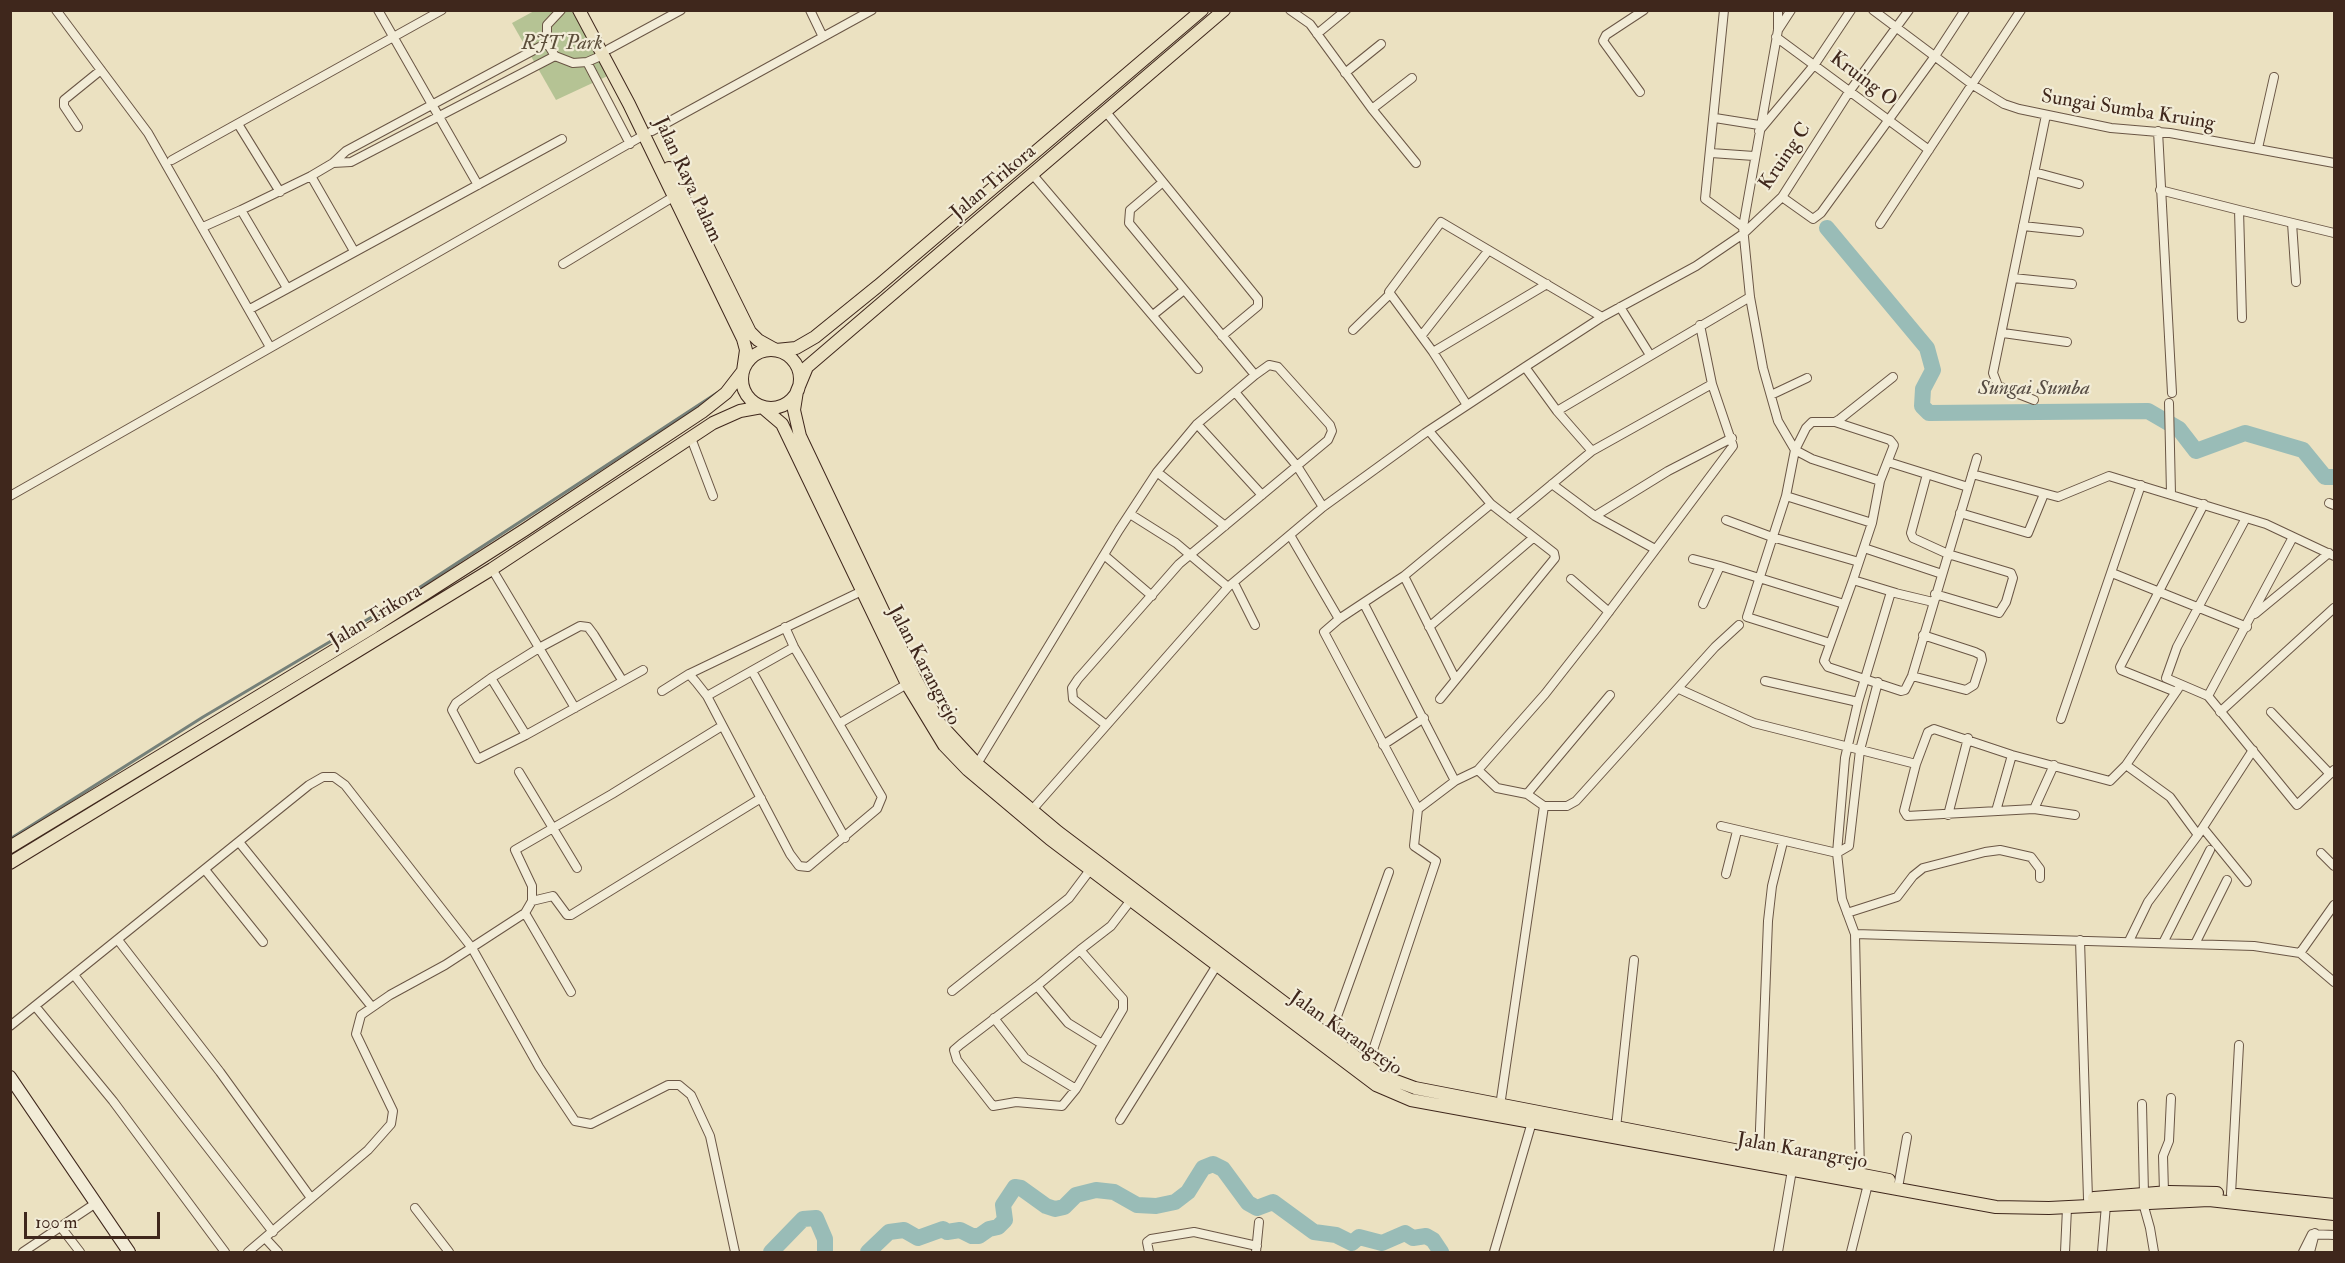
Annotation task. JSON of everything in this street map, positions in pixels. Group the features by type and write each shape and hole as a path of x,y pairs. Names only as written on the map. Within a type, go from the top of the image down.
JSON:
{"main road":[{"name":"Jalan Raya Palam","path":"579,10 606,52"},
{"name":"Jalan Raya Palam","path":"588,10 606,52 742,320 758,340 776,350"},
{"name":"Jalan Trikora","path":"776,350 796,348 805,344 859,302 1202,10"},
{"name":"Jalan Trikora","path":"797,391 807,367 821,352 1033,175 1224,10"},
{"name":"Jalan Raya Palam","path":"648,134 673,197 743,339 746,350 743,370"},
{"path":"776,350 784,353 797,365 800,373 797,391 786,403 770,408 762,407 754,403 743,388 743,370 752,357 759,352 776,350"},
{"name":"Jalan Trikora","path":"10,847 373,627 585,490 717,401 743,370"},
{"name":"Jalan Karangrejo","path":"797,391 794,410 800,436 914,676 940,724 977,764 1032,810 1131,900 1217,965 1330,1036 1380,1075 1415,1088 1565,1123 1792,1170 1996,1207 2067,1208 2106,1205 2143,1199 2164,1192 2231,1194 2334,1205"},
{"name":"Jalan Trikora","path":"10,863 492,569 726,416 762,407"},
{"name":"Jalan Karangrejo","path":"762,407 782,424 907,684 937,736 968,770 1050,839 1093,866 1276,1003 1377,1085 1403,1097 1532,1122 1616,1128 2002,1201 2088,1198 2215,1200 2334,1214"},
{"path":"148,762 155,775"},
{"path":"10,1077 129,1252"}],"street":[{"path":"56,10 147,133 270,347"},
{"path":"378,10 478,185"},
{"path":"172,160 442,10"},
{"path":"560,11 547,25 548,43 555,56 565,62 587,62 681,10"},
{"path":"810,10 823,37"},
{"path":"10,496 630,144 872,10"},
{"path":"1290,10 1310,24 1372,109 1416,163"},
{"path":"1308,10 1310,24"},
{"path":"1317,34 1346,10"},
{"path":"1640,92 1603,41 1606,35 1644,10"},
{"path":"1724,10 1715,118 1705,199 1743,230"},
{"path":"1778,10 1777,33 1743,230 1750,297 1771,395 1778,421 1795,450 1812,459 1880,481"},
{"path":"1777,33 1791,10"},
{"path":"1759,128 1815,64 1851,10"},
{"name":"Sungai Sumba Kruing","path":"1873,10 1973,85 2004,104 2111,128 2158,132 2334,163"},
{"name":"Kruing C","path":"1032,810 1231,585 1323,507 1467,405 1602,317 1696,266 1782,197 1849,92 1910,10"},
{"path":"1782,197 1813,219 1834,196 1935,56 1965,10"},
{"path":"1880,224 2021,10"},
{"name":"Kruing O","path":"1777,33 1849,92 1929,150"},
{"path":"203,227 311,176 333,163 346,151 548,43"},
{"path":"1345,73 1381,44"},
{"path":"333,163 351,162 555,56"},
{"path":"587,62 630,144"},
{"path":"78,127 64,106 64,100 101,70"},
{"path":"2258,148 2274,77"},
{"path":"1372,109 1412,78"},
{"path":"1106,112 1258,299 1258,306 1222,336"},
{"path":"2034,400 1998,386 1993,373 2046,115"},
{"path":"1715,118 1759,128"},
{"path":"238,124 280,192"},
{"path":"2158,132 2172,393"},
{"path":"250,309 562,138"},
{"path":"1711,153 1754,156"},
{"path":"2034,172 2079,184"},
{"path":"1033,175 1198,369"},
{"path":"311,176 354,251"},
{"path":"1163,182 1130,210 1127,219 1255,375"},
{"path":"2160,190 2334,233"},
{"path":"563,264 673,197"},
{"path":"241,210 287,288"},
{"path":"2239,210 2242,318"},
{"path":"1353,330 1390,294 1390,290 1441,222 1602,317"},
{"path":"2292,223 2296,282"},
{"path":"2023,226 2079,232"},
{"path":"1422,336 1488,250"},
{"path":"2013,278 2072,285"},
{"path":"1433,352 1547,284"},
{"path":"1153,315 1184,290"},
{"path":"1390,294 1422,336 1467,405"},
{"path":"1557,411 1750,297"},
{"path":"1620,307 1650,355"},
{"path":"1418,809 1455,781 1478,770 1545,694 1730,452 1733,446 1732,438 1712,384 1700,325"},
{"path":"2003,333 2067,342"},
{"path":"977,764 1157,472 1197,424 1269,365 1278,367 1330,425 1332,431 1328,440 1190,555 1072,688 1073,699 1106,725"},
{"path":"1525,367 1557,411 1592,451"},
{"path":"1834,422 1893,377"},
{"path":"1771,395 1807,378"},
{"path":"1510,519 1592,451 1712,384"},
{"path":"1235,392 1297,466 1323,507"},
{"path":"2169,403 2172,443 2171,494"},
{"path":"1830,643 1747,617 1786,496 1795,450 1810,423 1834,422 1893,442 1880,481 1872,523 1830,643 1825,664 1901,691 1905,690 1912,676 1977,458"},
{"path":"1197,424 1262,495"},
{"path":"1429,431 1491,504 1554,553 1554,562 1455,678 1440,699"},
{"path":"691,438 713,496"},
{"path":"1595,516 1668,471 1732,438"},
{"path":"1888,462 1968,487"},
{"path":"1157,472 1225,526"},
{"path":"1860,1173 1855,934 1846,914 1837,853 1846,747 1891,592 1934,598 1999,613 2011,589 2013,578 2011,573 1948,554 1916,540 1911,533 1927,474"},
{"path":"1972,474 2044,494 2064,496 2090,482 2109,476 2246,518 2332,554 2249,623"},
{"path":"1552,484 1595,516 1655,549"},
{"path":"2061,719 2142,485"},
{"path":"1960,513 2028,533 2044,494"},
{"path":"1786,496 1872,523"},
{"path":"1368,1065 1435,868 1434,858 1419,850 1413,843 1418,809 1326,639 1325,629 1404,576 1491,504"},
{"path":"2204,504 2120,669 2177,689 2208,696 2297,805 2332,772 2271,712"},
{"path":"1130,514 1231,585 1255,625"},
{"path":"2177,689 2168,680 2166,674 2246,518"},
{"path":"1726,520 1772,537 1859,562"},
{"path":"1290,535 1339,619"},
{"path":"2208,696 2293,537"},
{"path":"1429,627 1533,538"},
{"path":"1864,548 1942,574"},
{"path":"1104,555 1152,596"},
{"path":"1693,559 1844,604"},
{"path":"1703,604 1720,566"},
{"path":"492,569 574,708"},
{"path":"2112,573 2157,593 2249,623"},
{"path":"1404,576 1455,678"},
{"path":"1571,579 1609,612"},
{"path":"1853,580 1899,594"},
{"path":"662,691 688,674 862,591"},
{"path":"1364,604 1455,781"},
{"path":"2220,712 2334,608"},
{"path":"1478,770 1502,791 1527,794 1544,806 1572,805 1739,625"},
{"path":"622,680 594,635 585,626 571,630 491,678 456,703 452,710 478,759 643,670"},
{"path":"688,674 707,696 790,854 801,868 814,864 881,805 882,797 784,627"},
{"path":"1912,676 1966,690 1974,685 1982,660 1981,655 1976,652 1923,635"},
{"path":"707,696 794,647"},
{"path":"752,671 845,838"},
{"path":"491,678 526,735"},
{"path":"1765,681 1858,702"},
{"path":"1721,826 1837,853 1851,843 1860,750 1878,682"},
{"path":"840,723 907,684"},
{"path":"1679,689 1754,723 1916,764"},
{"path":"2075,815 2034,809 1905,816 1916,764 1930,730 1941,729 2012,755 2110,781 2126,765 2177,689"},
{"path":"1527,794 1610,695"},
{"path":"1383,745 1424,718"},
{"path":"248,1252 368,1150 387,1130 394,1118 390,1103 356,1034 357,1022 372,1006 472,948 525,913 532,901 532,886 515,850 722,726"},
{"path":"1948,815 1968,738"},
{"path":"2130,941 2154,893 2200,831 2253,750"},
{"path":"1996,811 2012,755"},
{"path":"2034,809 2054,765"},
{"path":"2126,765 2170,796 2247,882"},
{"path":"519,772 577,868"},
{"path":"10,1026 206,871 309,785 323,777 334,777 345,785 472,948 539,1066 575,1121 591,1124 668,1085 679,1085 687,1090 707,1126 735,1252"},
{"path":"532,901 553,896 567,915 571,915 761,798"},
{"path":"1500,1106 1544,806"},
{"path":"1726,874 1737,831"},
{"path":"239,842 372,1006"},
{"path":"1759,1155 1767,940 1772,886 1783,842"},
{"path":"1846,914 1897,897 1913,876 1923,868 1985,852 2000,850 2031,857 2040,869 2040,878"},
{"path":"2163,943 2210,850"},
{"path":"2321,853 2334,866"},
{"path":"952,991 1069,898 1093,866"},
{"path":"206,871 263,942"},
{"path":"1330,1036 1389,872"},
{"path":"2195,944 2227,880"},
{"path":"1080,950 1124,1002 1123,1009 1068,1101 1059,1107 1016,1102 996,1107 991,1104 953,1053 994,1018 1037,986 1080,950 1111,926 1131,900"},
{"path":"2300,953 2334,905"},
{"path":"525,913 571,992"},
{"path":"1855,934 2254,946 2300,953 2334,981"},
{"path":"118,940 220,1072 311,1198"},
{"path":"2080,940 2088,1198"},
{"path":"1616,1128 1634,960"},
{"path":"1120,1120 1217,965"},
{"path":"74,975 273,1232"},
{"path":"1037,986 1068,1023 1102,1044"},
{"path":"35,1005 112,1101 225,1252"},
{"path":"994,1018 1025,1058 1076,1089"},
{"path":"2231,1194 2239,1044"},
{"path":"2164,1192 2163,1156 2169,1142 2171,1098"},
{"path":"2142,1104 2143,1199 2154,1252"},
{"path":"1494,1252 1532,1122"},
{"path":"1899,1182 1907,1137"},
{"path":"1778,1252 1792,1170"},
{"path":"1851,1252 1868,1184"},
{"path":"23,1252 96,1203"},
{"path":"2102,1252 2106,1205"},
{"path":"415,1208 449,1252"},
{"path":"2065,1252 2067,1208"},
{"path":"1149,1252 1147,1242 1151,1239 1194,1232 1256,1249 1259,1222"},
{"path":"60,1226 80,1252"},
{"path":"2303,1252 2308,1237 2315,1233 2334,1235"},
{"path":"2310,1252 2315,1233"},
{"path":"266,1239 279,1252"}],"green space":[{"name":"RJT Park","path":"534,11 581,11 614,73 556,100 512,23"}],"waterway":[{"name":"Sungai Sumba","path":"1827,228 1927,348 1933,370 1923,389 1922,406 1929,413 2148,411 2179,429 2196,451 2245,433 2303,450 2325,477 2334,477"},
{"path":"10,839 203,717 402,599 717,393"},
{"path":"868,1252 889,1232 904,1230 918,1238 943,1229 947,1232 960,1230 972,1236 979,1236 989,1229 998,1227 1005,1220 1003,1205 1015,1187 1021,1188 1046,1206 1055,1209 1064,1207 1076,1195 1096,1190 1114,1192 1137,1205 1156,1206 1175,1202 1188,1192 1203,1168 1213,1164 1223,1169 1248,1203 1257,1208 1273,1202 1314,1232 1336,1235 1352,1243 1359,1237 1382,1243 1405,1233 1413,1238 1426,1236 1433,1240 1441,1252"},
{"path":"771,1252 803,1219 816,1218 825,1239 825,1252"}]}
